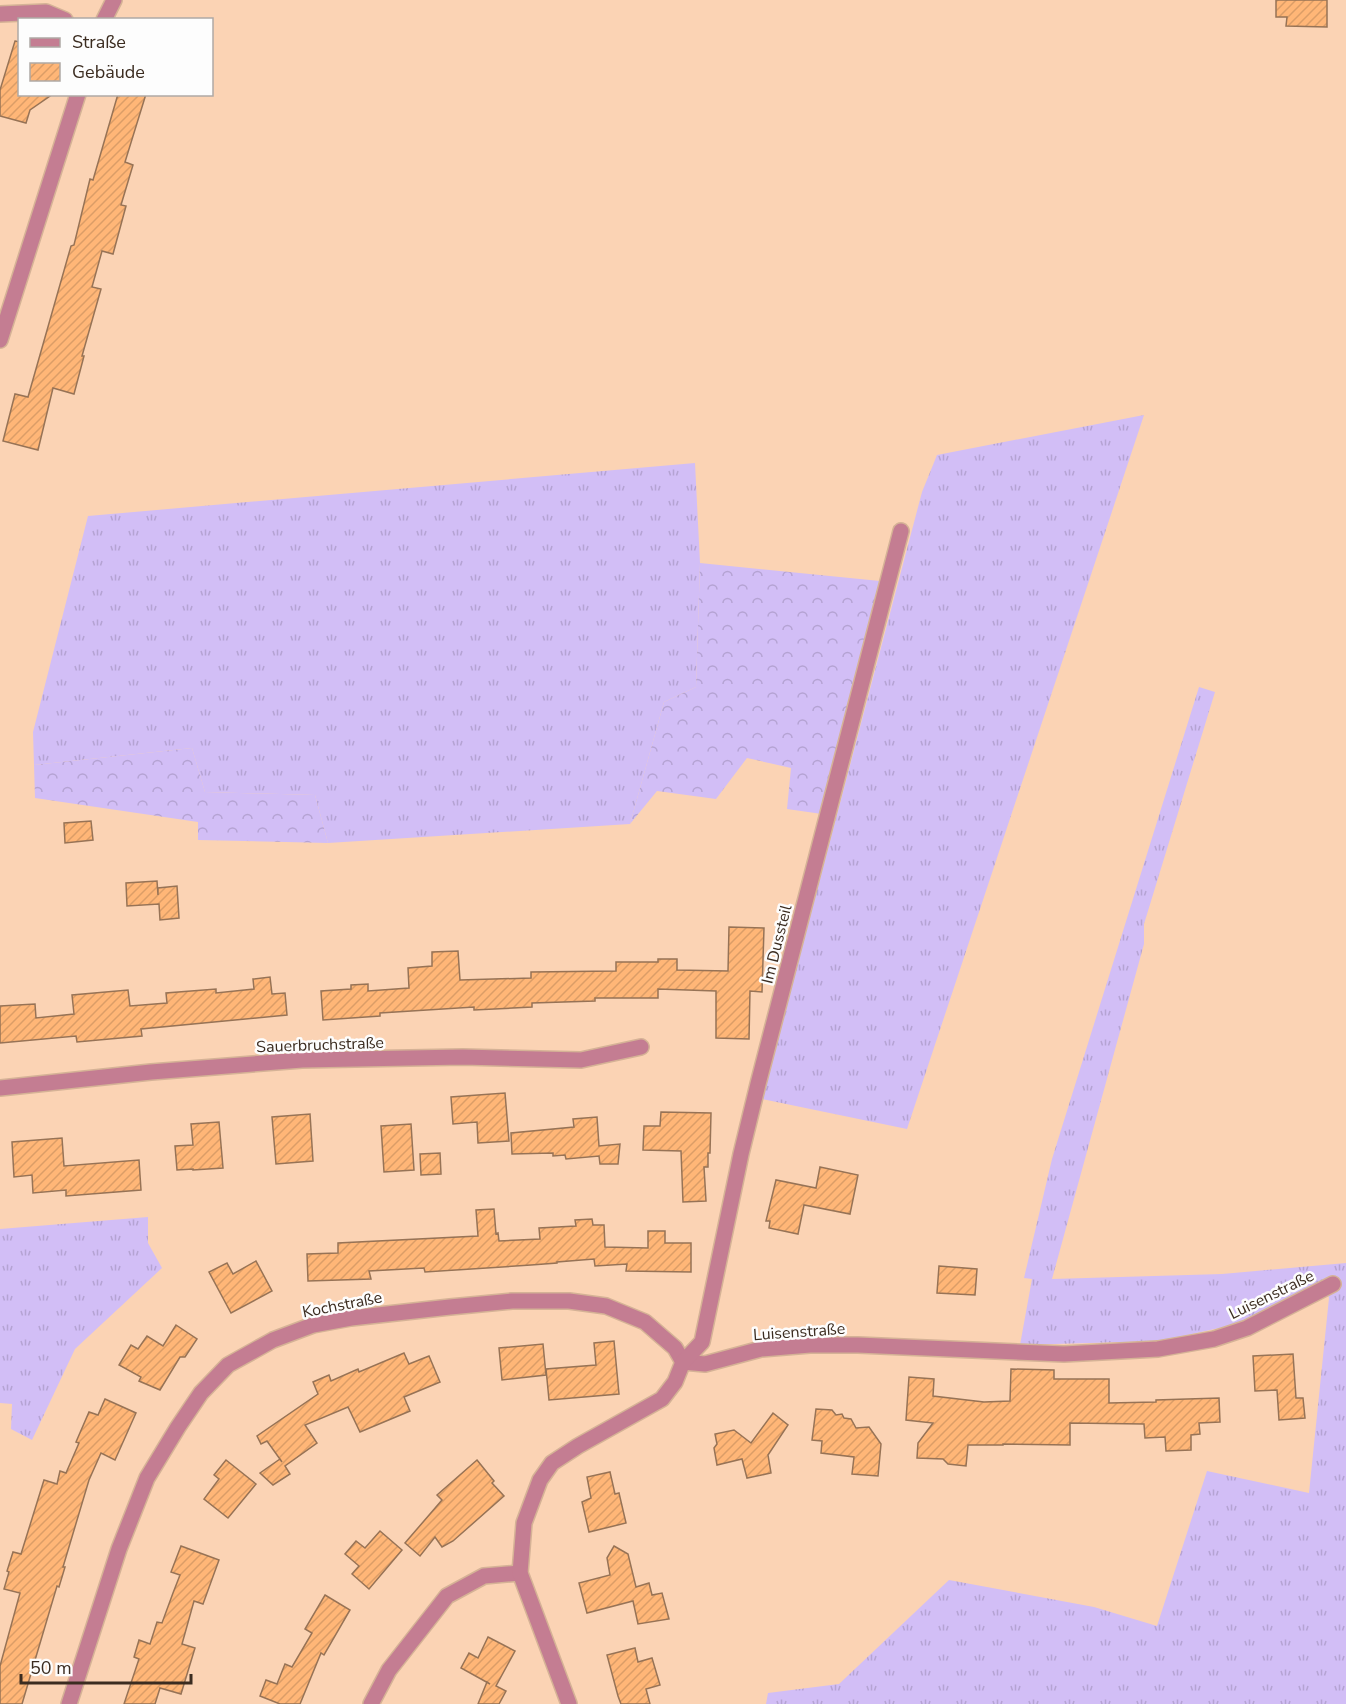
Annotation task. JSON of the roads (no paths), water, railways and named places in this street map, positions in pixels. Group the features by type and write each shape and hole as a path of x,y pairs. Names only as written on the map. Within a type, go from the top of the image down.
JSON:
{"street":[{"path":"105,18 114,0"},
{"path":"0,14 46,6 62,18"},
{"path":"0,340 77,96"},
{"name":"Im Dussteil","path":"683,1362 702,1342 758,1084 901,531"},
{"name":"Sauerbruchstraße","path":"0,1088 151,1072 302,1060 463,1057 581,1060 641,1047"},
{"name":"Luisenstraße","path":"683,1362 705,1364 761,1349 810,1345 1064,1354 1158,1349 1214,1339 1247,1328 1332,1284"},
{"name":"Kochstraße","path":"69,1704 119,1549 147,1478 201,1393 228,1365 273,1340 313,1325 450,1306 512,1301 569,1301 606,1306 645,1322 675,1348 683,1362"},
{"path":"569,1704 520,1573 524,1522 540,1480 552,1463 662,1399 675,1382 683,1362"},
{"path":"372,1704 389,1670 447,1596 484,1576 520,1573"}]}
